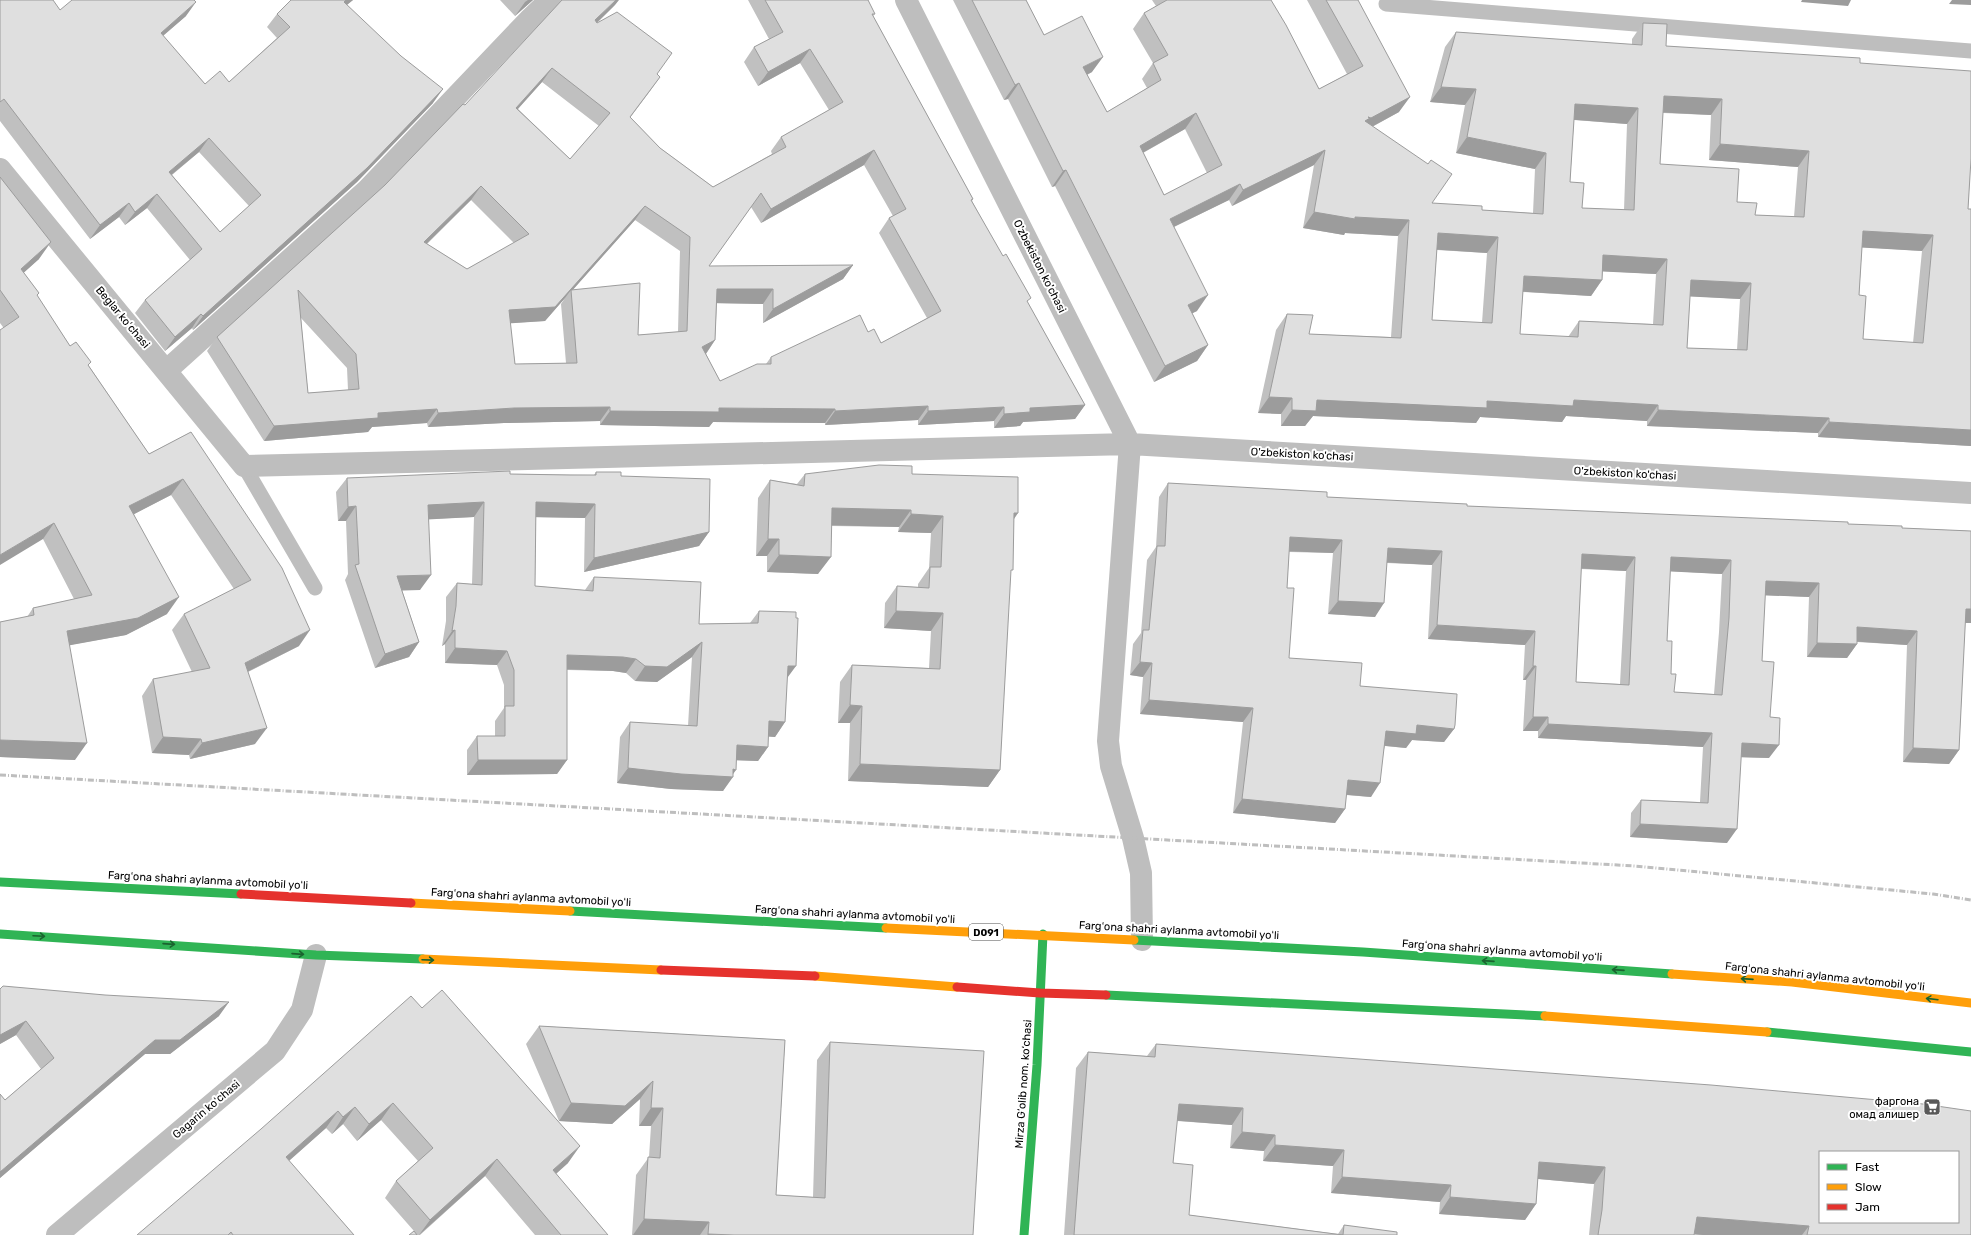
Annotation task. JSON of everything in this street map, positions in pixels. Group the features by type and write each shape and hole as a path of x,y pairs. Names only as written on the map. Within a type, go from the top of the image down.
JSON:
{"main road":[{"name":"Fargʻona shahri aylanma avtomobil yoʻli","path":"0,882 820,925 1043,934 1363,952 1792,982 1971,1003"},
{"path":"0,934 316,955 814,976 1040,993 1195,998 1359,1008 1556,1016 1781,1033 1971,1052"},
{"name":"Mirza G‘olib nom. ko‘chasi","path":"1024,1235 1037,1065 1043,934"}],"street":[{"path":"167,370 366,191 529,20 550,0"},
{"name":"O'zbekiston ko'chasi","path":"906,0 1130,444 1971,493"},
{"name":"Beglar koʻchasi","path":"0,169 167,370 244,466"},
{"path":"244,466 1130,444 1108,741 1111,766 1133,838 1141,873 1142,940"},
{"name":"Gagarin koʻchasi","path":"57,1235 275,1051 302,1010 316,955"}],"lane":[{"path":"1386,4 1971,51"},
{"path":"244,466 315,588"}],"building":[{"path":"0,0 53,0 60,10 72,0 194,0 196,2 161,33 205,84 220,71 229,82 290,27 277,14 291,0 346,0 344,2 401,56 443,89 367,168 203,316 201,314 175,337 145,300 202,249 157,194 135,212 129,203 100,225 4,99 0,102","holes":["209,138 261,195 220,232 169,172"]},
{"path":"562,0 616,0 595,20 597,23 617,12 672,53 657,74 660,77 630,117 660,148 713,187 786,147 781,137 843,102 810,49 768,72 754,47 783,32 765,0 868,0 875,14 872,14 973,199 971,200 1003,256 1006,254 1031,298 1027,301 1085,405 1030,408 1030,412 1004,414 1004,407 928,411 928,406 835,411 835,409 719,408 719,412 610,411 610,407 514,408 438,413 437,409 378,413 378,418 274,426 217,337 385,185 463,104 465,105","holes":["552,68 610,113 570,159 516,108","874,150 906,209 889,218 941,311 881,343 874,329 868,332 860,315 771,357 771,364 757,364 720,381 702,347 715,340 717,289 773,289 773,309 853,265 709,266 761,193 771,209","481,186 529,234 467,269 424,242","645,206 690,237 687,331 638,335 640,283 571,290 577,363 515,364 509,310 555,307","298,290 356,354 359,389 308,393"]},
{"path":"972,0 1026,0 1044,35 1082,16 1103,57 1083,67 1107,112 1161,80 1153,63 1168,55 1144,13 1167,0 1271,0 1286,25 1319,89 1363,66 1326,0 1358,0 1410,97 1371,118 1368,117 1370,118 1365,121 1428,164 1431,160 1452,174 1432,203 1482,206 1482,210 1543,214 1546,153 1467,137 1476,89 1441,87 1456,32 1642,45 1643,23 1667,24 1666,46 1860,58 1860,63 1971,71 1971,159 1968,209 1971,209 1971,430 1829,422 1829,418 1658,410 1658,405 1574,400 1573,406 1487,401 1487,408 1317,400 1316,411 1292,410 1292,398 1269,397 1287,314 1313,315 1309,334 1401,338 1409,220 1355,217 1355,219 1314,212 1325,150 1243,190 1240,184 1170,219 1208,295 1188,305 1208,345 1165,366 1066,170 1063,171 1019,83 1015,85","holes":["1664,96 1722,99 1720,144 1809,151 1804,217 1755,215 1757,203 1737,202 1739,169 1660,164","1575,104 1638,108 1634,210 1582,208 1584,183 1570,182","1196,113 1222,165 1164,195 1140,146","1863,231 1933,235 1923,343 1863,339 1866,296 1859,295","1438,233 1498,237 1492,323 1432,320","1603,255 1667,259 1663,325 1579,321 1578,337 1520,334 1524,276 1602,280","1691,280 1751,283 1747,350 1687,348"]},
{"path":"0,177 51,242 21,269 39,293 37,295 70,346 76,342 91,362 88,365 149,454 191,432 282,568 310,630 245,663 267,728 202,743 201,739 163,737 153,679 210,668 184,614 251,580 183,479 129,506 179,597 138,618 67,631 87,743 0,740 0,622 34,615 33,608 92,595 54,523 0,555 0,330 19,317 0,290"},
{"path":"879,465 912,466 912,474 1018,477 1018,513 1014,513 1013,570 1011,570 1000,770 860,764 862,706 850,705 852,665 940,669 943,613 896,611 897,586 929,588 930,567 941,567 943,516 911,514 911,510 832,508 831,557 779,555 779,539 768,539 770,480 804,486 805,474"},
{"path":"510,471 510,474 570,475 596,475 596,472 621,472 621,476 710,479 709,532 594,558 595,504 536,502 535,586 593,591 594,577 701,582 699,624 758,623 759,611 796,612 796,618 798,618 796,666 788,666 785,722 769,721 768,747 737,745 736,770 733,769 733,777 681,774 628,768 630,722 697,726 702,642 667,667 645,666 636,659 623,657 567,655 567,760 478,760 477,736 505,736 505,706 514,706 514,670 507,651 455,648 455,630 452,631 456,606 457,583 482,585 484,502 428,505 431,575 397,576 419,642 385,654 355,565 359,564 356,506 348,507 347,478"},
{"path":"1168,483 1327,492 1327,497 1467,504 1467,506 1848,522 1848,524 1902,526 1902,528 1971,531 1971,609 1966,609 1959,750 1913,748 1917,631 1857,627 1857,644 1817,643 1819,583 1766,581 1762,661 1774,662 1770,717 1780,718 1779,745 1742,743 1737,829 1640,824 1641,800 1708,803 1712,733 1548,724 1548,717 1533,717 1536,666 1533,666 1535,631 1437,625 1442,551 1388,548 1384,603 1338,601 1342,540 1290,537 1287,588 1294,588 1289,658 1362,663 1360,686 1457,694 1455,725 1454,729 1417,725 1416,734 1386,731 1380,783 1348,780 1345,809 1242,799 1253,708 1149,700 1152,663 1140,662 1143,630 1149,630 1157,546 1165,546","holes":["1582,554 1635,557 1629,685 1576,682","1671,557 1731,560 1729,618 1722,695 1674,692 1676,674 1671,674 1672,641 1667,641"]},
{"path":"3,986 105,995 229,1002 180,1040 155,1040 0,1172 0,1094 5,1100 54,1058 26,1021 0,1035 0,989"},
{"path":"442,990 580,1146 553,1170 608,1235 561,1235 497,1159 430,1220 396,1181 433,1148 393,1103 369,1124 355,1107 343,1117 338,1111 286,1157 354,1235 233,1235 231,1232 228,1235 137,1235 261,1129 411,996 422,1008"},
{"path":"539,1026 785,1040 776,1195 825,1198 830,1042 984,1051 973,1235 708,1234 709,1222 644,1219 648,1157 660,1158 663,1108 651,1108 653,1081 625,1106 571,1103"},
{"path":"1156,1044 1711,1085 1923,1104 1971,1111 1971,1235 1807,1235 1809,1226 1697,1217 1694,1235 1598,1235 1602,1210 1605,1167 1539,1162 1536,1204 1450,1197 1451,1185 1342,1177 1344,1150 1275,1145 1275,1135 1242,1132 1243,1108 1179,1104 1173,1163 1193,1165 1189,1215 1343,1235 1074,1235 1088,1052 1155,1057"},
{"path":"1344,1225 1397,1232 1397,1235 1343,1235"},
{"path":"414,1231 417,1235 409,1235"}],"railway":[{"path":"0,775 1635,866 1933,894 1971,900"}],"traffic: fast":[{"path":"0,882 241,894"},
{"path":"570,911 886,928"},
{"path":"0,934 316,955 423,959"},
{"path":"1024,1235 1037,1065 1043,934"},
{"path":"1134,940 1363,952 1672,974"},
{"path":"1106,995 1545,1016"},
{"path":"1767,1032 1971,1052"}],"traffic: slow":[{"path":"411,903 570,911"},
{"path":"886,928 1134,940"},
{"path":"423,959 661,970"},
{"path":"1672,974 1792,982 1971,1003"},
{"path":"815,976 957,987"},
{"path":"1545,1016 1767,1032"}],"traffic: jam":[{"path":"241,894 411,903"},
{"path":"661,970 815,976"},
{"path":"957,987 1040,993 1106,995"}],"place":[{"name":"фаргона омад алишер","path":"1932,1107"}]}
